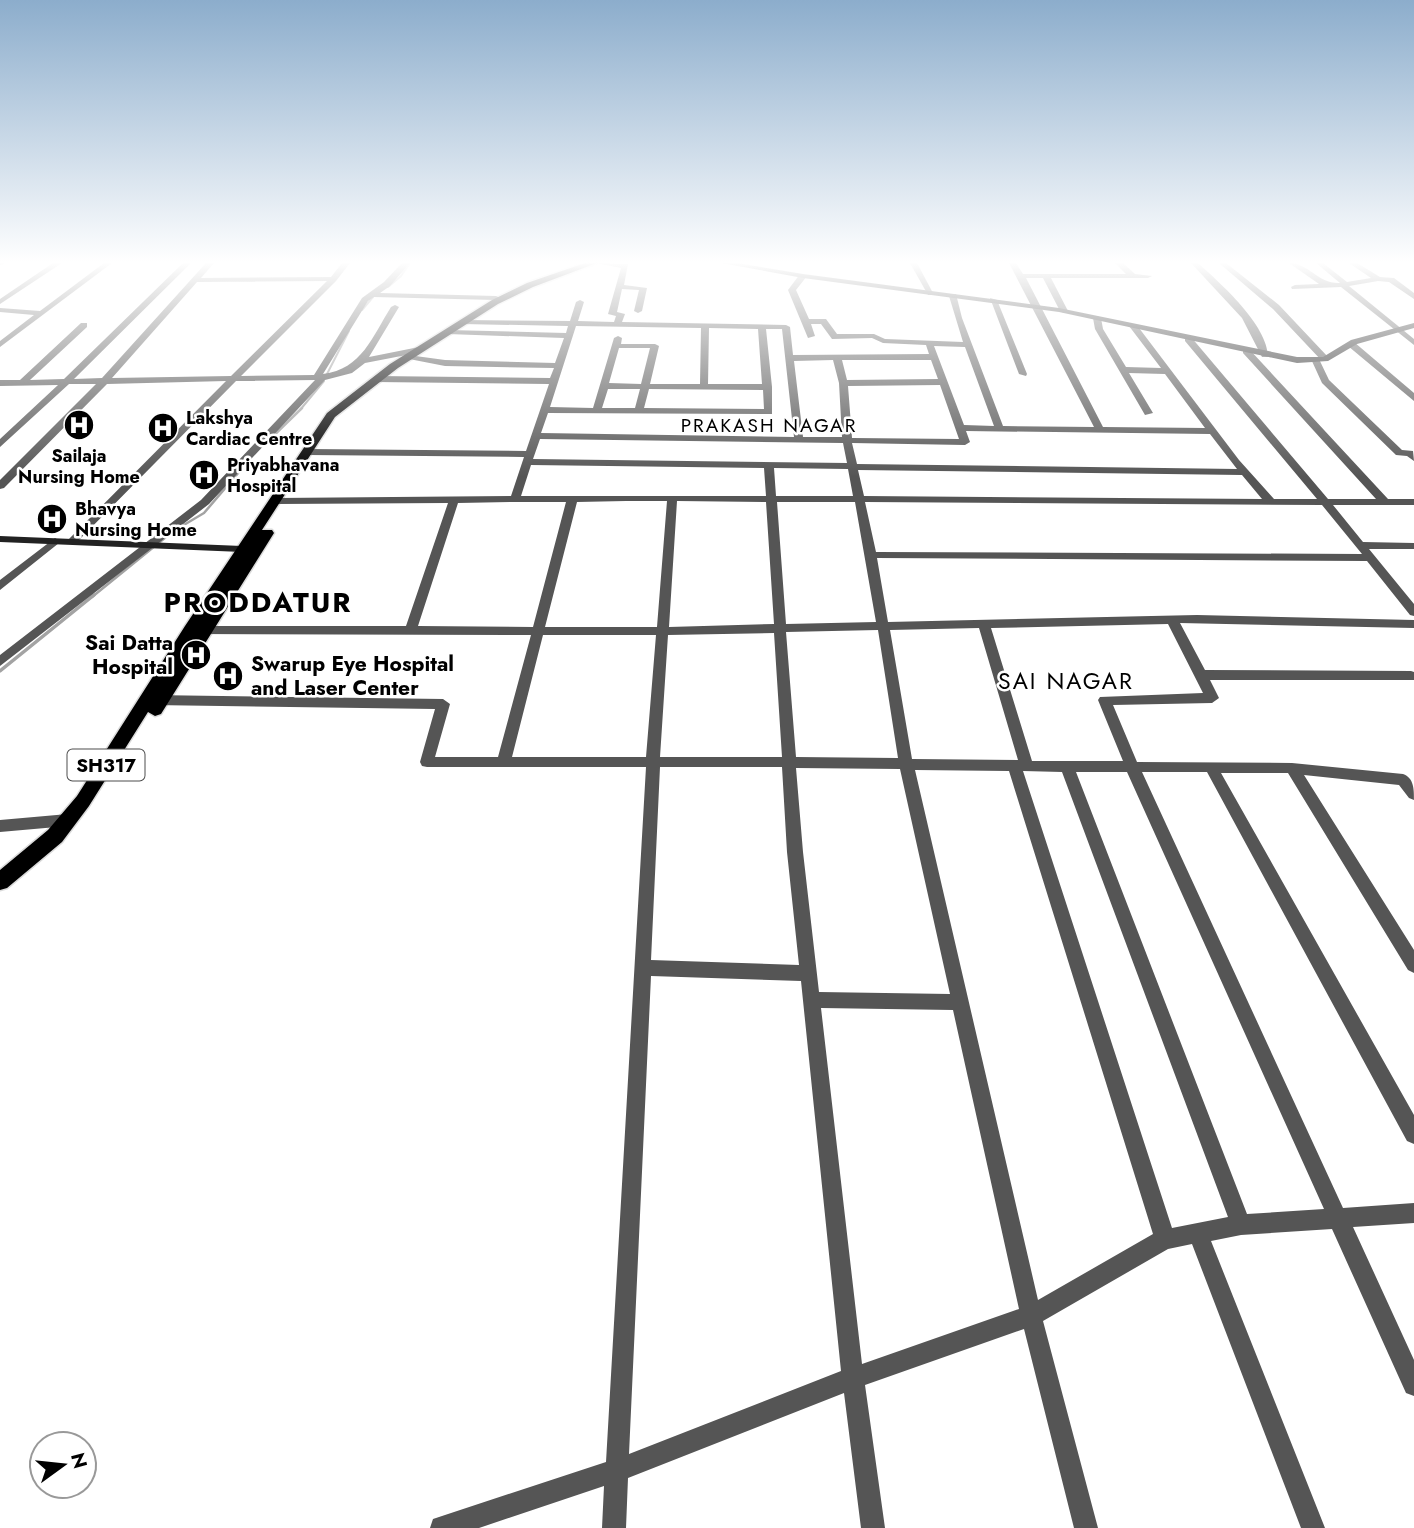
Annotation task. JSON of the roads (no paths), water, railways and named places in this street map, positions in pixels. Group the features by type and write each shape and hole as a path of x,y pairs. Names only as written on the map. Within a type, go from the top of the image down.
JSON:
{"main road":[{"name":"SH317","path":"0,882 55,836 83,802 154,700 313,452 339,420 380,379 447,334"},
{"path":"1168,334 1297,360 1320,359 1351,344 1381,334"},
{"name":"SH317","path":"198,630 242,549 282,501"},
{"path":"0,539 150,543 242,549"},
{"name":"SH317","path":"0,890 65,840 117,768 154,700"}],"street":[{"path":"23,382 75,334"},
{"path":"0,444 68,382 113,334"},
{"path":"0,485 146,334"},
{"path":"71,542 278,334"},
{"path":"0,662 205,502 320,377 345,334"},
{"path":"0,383 320,377 349,371 362,361 378,334"},
{"path":"514,499 570,336 553,334"},
{"path":"597,410 618,334"},
{"path":"704,387 705,334"},
{"path":"545,410 769,412 763,334"},
{"path":"787,334 799,440"},
{"path":"833,334 835,337 874,336 883,341 930,345 969,345"},
{"path":"965,334 1000,429"},
{"path":"1007,334 1023,374"},
{"path":"1052,334 1065,365 1100,430"},
{"path":"1103,334 1148,413"},
{"path":"1139,334 1212,431 1272,503"},
{"path":"1258,334 1265,355"},
{"path":"1299,334 1320,359 1325,381 1399,453 1410,453 1414,458"},
{"path":"1188,339 1414,612"},
{"path":"1351,344 1414,398"},
{"path":"536,436 965,442 930,345"},
{"path":"616,346 655,346 639,411"},
{"path":"1246,351 1385,502"},
{"path":"362,361 415,355 446,363 560,366"},
{"path":"791,358 934,357"},
{"path":"837,359 843,383 847,440 871,555 906,763 1031,1316 1086,1528"},
{"path":"1123,370 1166,371"},
{"path":"380,379 555,381"},
{"path":"843,383 943,382"},
{"path":"604,386 768,387"},
{"path":"962,428 1212,431"},
{"path":"313,452 769,466 1245,472"},
{"path":"769,466 782,628 788,762 853,1378 873,1528"},
{"path":"505,762 572,499"},
{"path":"282,501 672,499 1414,502"},
{"path":"614,1528 653,762 672,499"},
{"path":"410,631 454,500"},
{"path":"0,586 55,541"},
{"path":"1360,545 1414,546"},
{"path":"871,555 1371,558"},
{"path":"198,630 661,631 1197,619 1414,624"},
{"path":"1173,621 1212,698 1105,700 1132,767 1414,1385"},
{"path":"984,624 1021,765 1165,1239"},
{"path":"1201,675 1409,673"},
{"path":"154,700 443,704 427,762 788,762 1292,768 1408,780 1414,794"},
{"path":"1067,766 1241,1225"},
{"path":"1211,768 1414,1134"},
{"path":"1292,768 1414,965"},
{"path":"0,826 68,820"},
{"path":"642,968 809,973"},
{"path":"812,1000 961,1002"},
{"path":"442,1528 615,1471 853,1378 1031,1316 1165,1239 1241,1225 1414,1213"},
{"path":"1198,1233 1313,1528"}],"waterway":[{"path":"327,374 347,334"},
{"path":"300,410 324,381"},
{"path":"267,442 300,410"},
{"path":"172,532 204,513 245,465"},
{"path":"92,597 166,537"},
{"path":"0,671 94,595"}],"place":[{"name":"Sailaja Nursing Home","path":"79,425"},
{"name":"Lakshya Cardiac Centre","path":"163,428"},
{"name":"Priyabhavana Hospital","path":"204,475"},
{"name":"Bhavya Nursing Home","path":"52,519"},
{"name":"Sai Datta Hospital","path":"196,655"},
{"name":"Swarup Eye Hospital and Laser Center","path":"228,676"}],"district":[{"name":"PRAKASH NAGAR","path":"769,425"},
{"name":"PRODDATUR","path":"258,602"},
{"name":"SAI NAGAR","path":"1066,681"}]}
